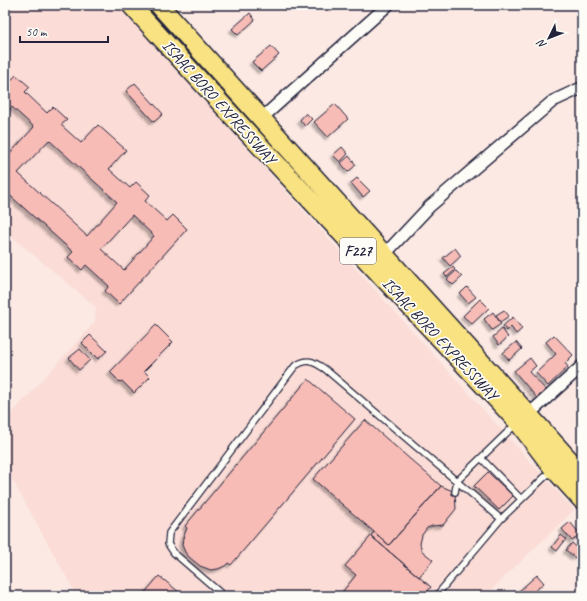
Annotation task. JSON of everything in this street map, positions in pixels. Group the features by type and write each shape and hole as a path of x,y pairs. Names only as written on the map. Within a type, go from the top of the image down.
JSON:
{"main road":[{"name":"ISAAC BORO EXPRESSWAY","path":"131,5 247,132 523,418 582,474"},
{"name":"ISAAC BORO EXPRESSWAY","path":"159,5 384,255 523,418 553,468 582,500"}],"street":[{"path":"262,118 388,5"},
{"path":"384,255 430,206 553,101 579,89 582,90"},
{"path":"523,418 582,366"}],"lane":[{"path":"224,596 174,554 168,544 169,533 295,366 302,362 313,361 325,369 501,519"},
{"path":"455,492 457,481 523,418"},
{"path":"482,458 521,499"},
{"path":"436,596 501,519 553,468"}],"shaded area":[{"path":"5,5 117,5 574,510 485,596 77,596 5,466 5,421 95,322 96,307 5,231"}],"building":[{"path":"250,13 255,20 238,35 232,29"},
{"path":"271,46 279,55 261,71 252,62"},
{"path":"16,75 30,87 25,92 47,113 53,107 67,120 61,125 81,143 98,125 126,150 109,169 130,188 136,182 150,195 145,201 167,221 173,215 187,229 119,304 105,291 109,286 86,265 82,270 68,257 73,252 5,191 5,159 34,127 12,107 5,115 5,87","holes":["49,140 117,202 87,236 18,173","132,215 154,236 124,270 101,249"]},
{"path":"135,83 163,114 154,122 126,91"},
{"path":"335,104 348,119 328,137 314,122"},
{"path":"306,113 312,119 305,126 300,120"},
{"path":"342,147 348,154 340,162 333,155"},
{"path":"349,156 356,165 348,172 341,163"},
{"path":"357,178 370,191 363,197 351,183"},
{"path":"455,248 461,256 450,266 443,258"},
{"path":"453,267 455,270 447,277 444,274"},
{"path":"456,271 462,277 453,285 447,279"},
{"path":"467,287 476,297 468,303 460,294"},
{"path":"480,299 489,308 472,324 463,316"},
{"path":"504,310 509,316 500,322 496,315"},
{"path":"493,312 501,324 492,330 484,319"},
{"path":"513,317 522,329 516,334 511,327 507,331 503,326"},
{"path":"156,325 173,342 144,371 150,377 134,393 110,372"},
{"path":"502,329 508,337 499,345 493,337"},
{"path":"90,335 107,351 98,359 82,343"},
{"path":"554,335 573,355 565,363 568,367 548,386 536,373 556,354 546,342"},
{"path":"516,342 522,349 509,360 503,353"},
{"path":"80,349 90,360 79,370 69,358"},
{"path":"530,358 536,366 529,372 546,390 537,398 514,371"},
{"path":"308,379 355,419 231,565 228,563 218,569 211,570 200,566 189,557 182,545 187,528 185,526"},
{"path":"365,420 441,486 389,545 313,479"},
{"path":"488,472 513,496 499,510 474,486"},
{"path":"441,486 455,492 456,509 443,525 427,528 422,535 420,544 422,551 433,560 419,577 371,536 374,532 389,545"},
{"path":"570,522 580,534 572,541 562,529"},
{"path":"561,535 566,539 557,551 552,547"},
{"path":"371,536 431,587 424,596 339,596 356,575 345,566"},
{"path":"572,543 581,551 575,558 566,550"},
{"path":"537,575 544,583 529,596 523,596 519,591"},
{"path":"159,576 184,596 142,596"}]}
